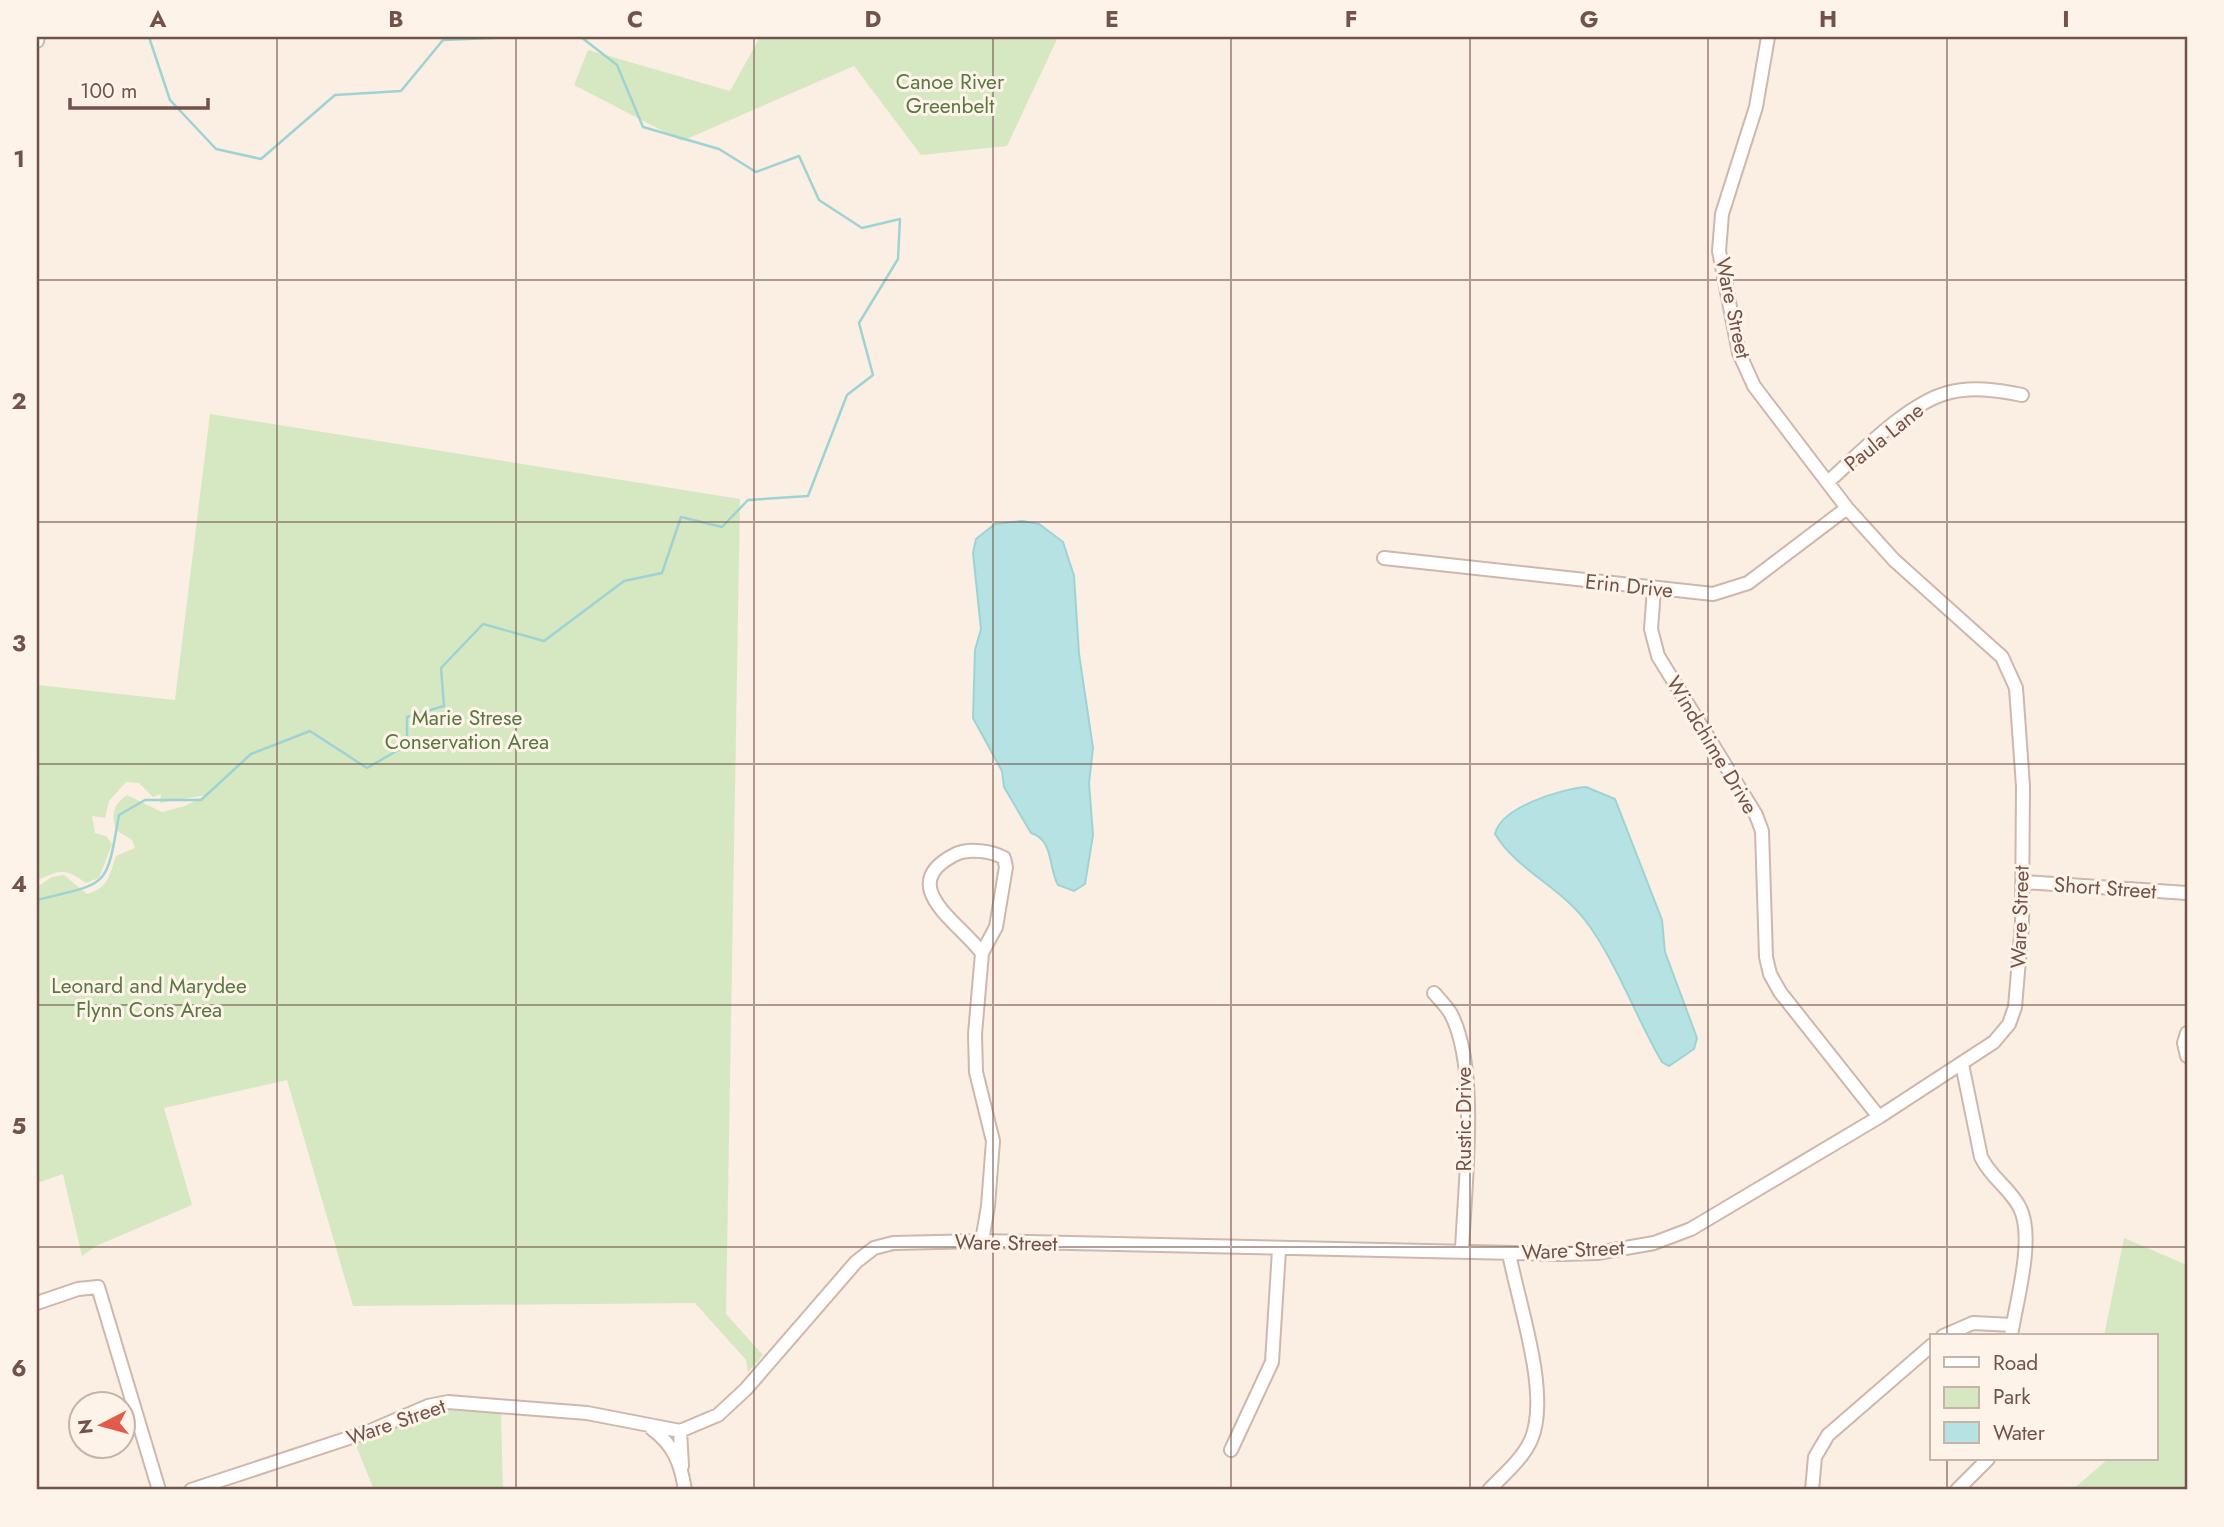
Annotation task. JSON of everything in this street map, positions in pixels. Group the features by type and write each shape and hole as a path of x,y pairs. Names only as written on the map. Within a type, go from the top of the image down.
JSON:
{"street":[{"name":"Ware Street","path":"191,1490 370,1431 428,1406 448,1402 587,1413 680,1431 718,1415 780,1351 856,1262 874,1248 893,1243 982,1241 1279,1250 1597,1253 1654,1243 1691,1229 1880,1117 1994,1042 2012,1016 2018,978 2023,882 2020,707 2011,671 1999,654 1894,560 1847,508 1754,386 1739,354 1719,251 1722,214 1756,107 1768,37"},
{"name":"Paula Lane","path":"1829,481 1895,425 1935,397 1980,389 2022,395"},
{"name":"Erin Drive","path":"1384,558 1713,594 1736,589 1847,508"},
{"name":"Windchime Drive","path":"1654,589 1651,629 1658,656 1756,814 1762,831 1766,957 1770,974 1780,992 1880,1117"},
{"path":"982,953 944,913 932,897 928,884 937,867 961,852 997,854 1004,858 1006,867 996,927 982,953 975,1034 976,1072 993,1141 988,1206 982,1241"},
{"name":"Short Street","path":"2023,882 2187,893"},
{"name":"Rustic Drive","path":"1434,993 1451,1013 1464,1053 1466,1111 1462,1252"},
{"path":"2187,1033 2184,1043 2187,1056"},
{"path":"1948,1334 1973,1323 2012,1330 2025,1226 2015,1200 1988,1170 1981,1157 1962,1064"},
{"path":"1231,1450 1272,1362 1279,1250"},
{"path":"1489,1490 1520,1457 1531,1440 1537,1408 1538,1380 1509,1253"},
{"path":"37,1303 78,1289 98,1287 159,1490"},
{"path":"1812,1490 1815,1457 1828,1435 1930,1347"},
{"path":"647,1425 669,1441 682,1470"},
{"path":"680,1431 685,1490"},
{"path":"1957,1490 1987,1460"}],"green space":[{"name":"Canoe River Greenbelt","path":"760,37 1058,37 1007,146 921,155 854,66 682,141 574,85 588,50 730,91"},
{"name":"Marie Strese Conservation Area","path":"210,414 740,499 726,1314 763,1355 748,1372 746,1360 695,1303 353,1306 287,1080 164,1108 192,1205 96,1246 82,1256 63,1174 37,1183 37,887 52,877 64,875 87,894 104,884 116,856 135,848 132,840 116,830 114,819 116,806 127,795 162,812 185,806 206,795 160,803 161,794 153,797 139,783 126,782 109,801 105,818 92,816 95,833 106,836 112,844 99,878 86,883 72,874 62,872 37,880 37,685 175,700"},
{"path":"2124,1238 2187,1265 2187,1490 2072,1490 2107,1460 2158,1460 2158,1334 2104,1334"},
{"path":"461,1408 501,1413 503,1490 374,1490 355,1443 431,1413"}],"water":[{"path":"1022,521 1039,524 1063,542 1074,576 1079,654 1093,748 1089,783 1093,835 1085,884 1074,891 1058,885 1044,842 1031,833 1004,787 1002,771 973,718 975,650 981,629 973,553 976,539 995,524"},
{"path":"1586,787 1615,799 1662,920 1665,952 1697,1038 1694,1049 1669,1066 1662,1062 1607,953 1585,920 1575,908 1515,858 1495,834 1508,816 1533,801 1562,791"}],"waterway":[{"path":"149,37 170,100 216,149 261,159 335,95 401,91 443,40 518,37"},
{"path":"37,900 78,890 100,879 111,857 119,815 145,800 201,800 251,754 310,731 367,768 407,745 407,717 444,706 441,668 483,624 544,641 624,581 662,573 681,517 722,527 748,500 808,496 847,395 873,375 859,323 898,259 900,219 862,228 819,200 799,156 756,172 719,149 643,127 617,65 581,37"}],"park label":[{"name":"Leonard and Marydee Flynn Cons Area","path":"149,998"}]}
